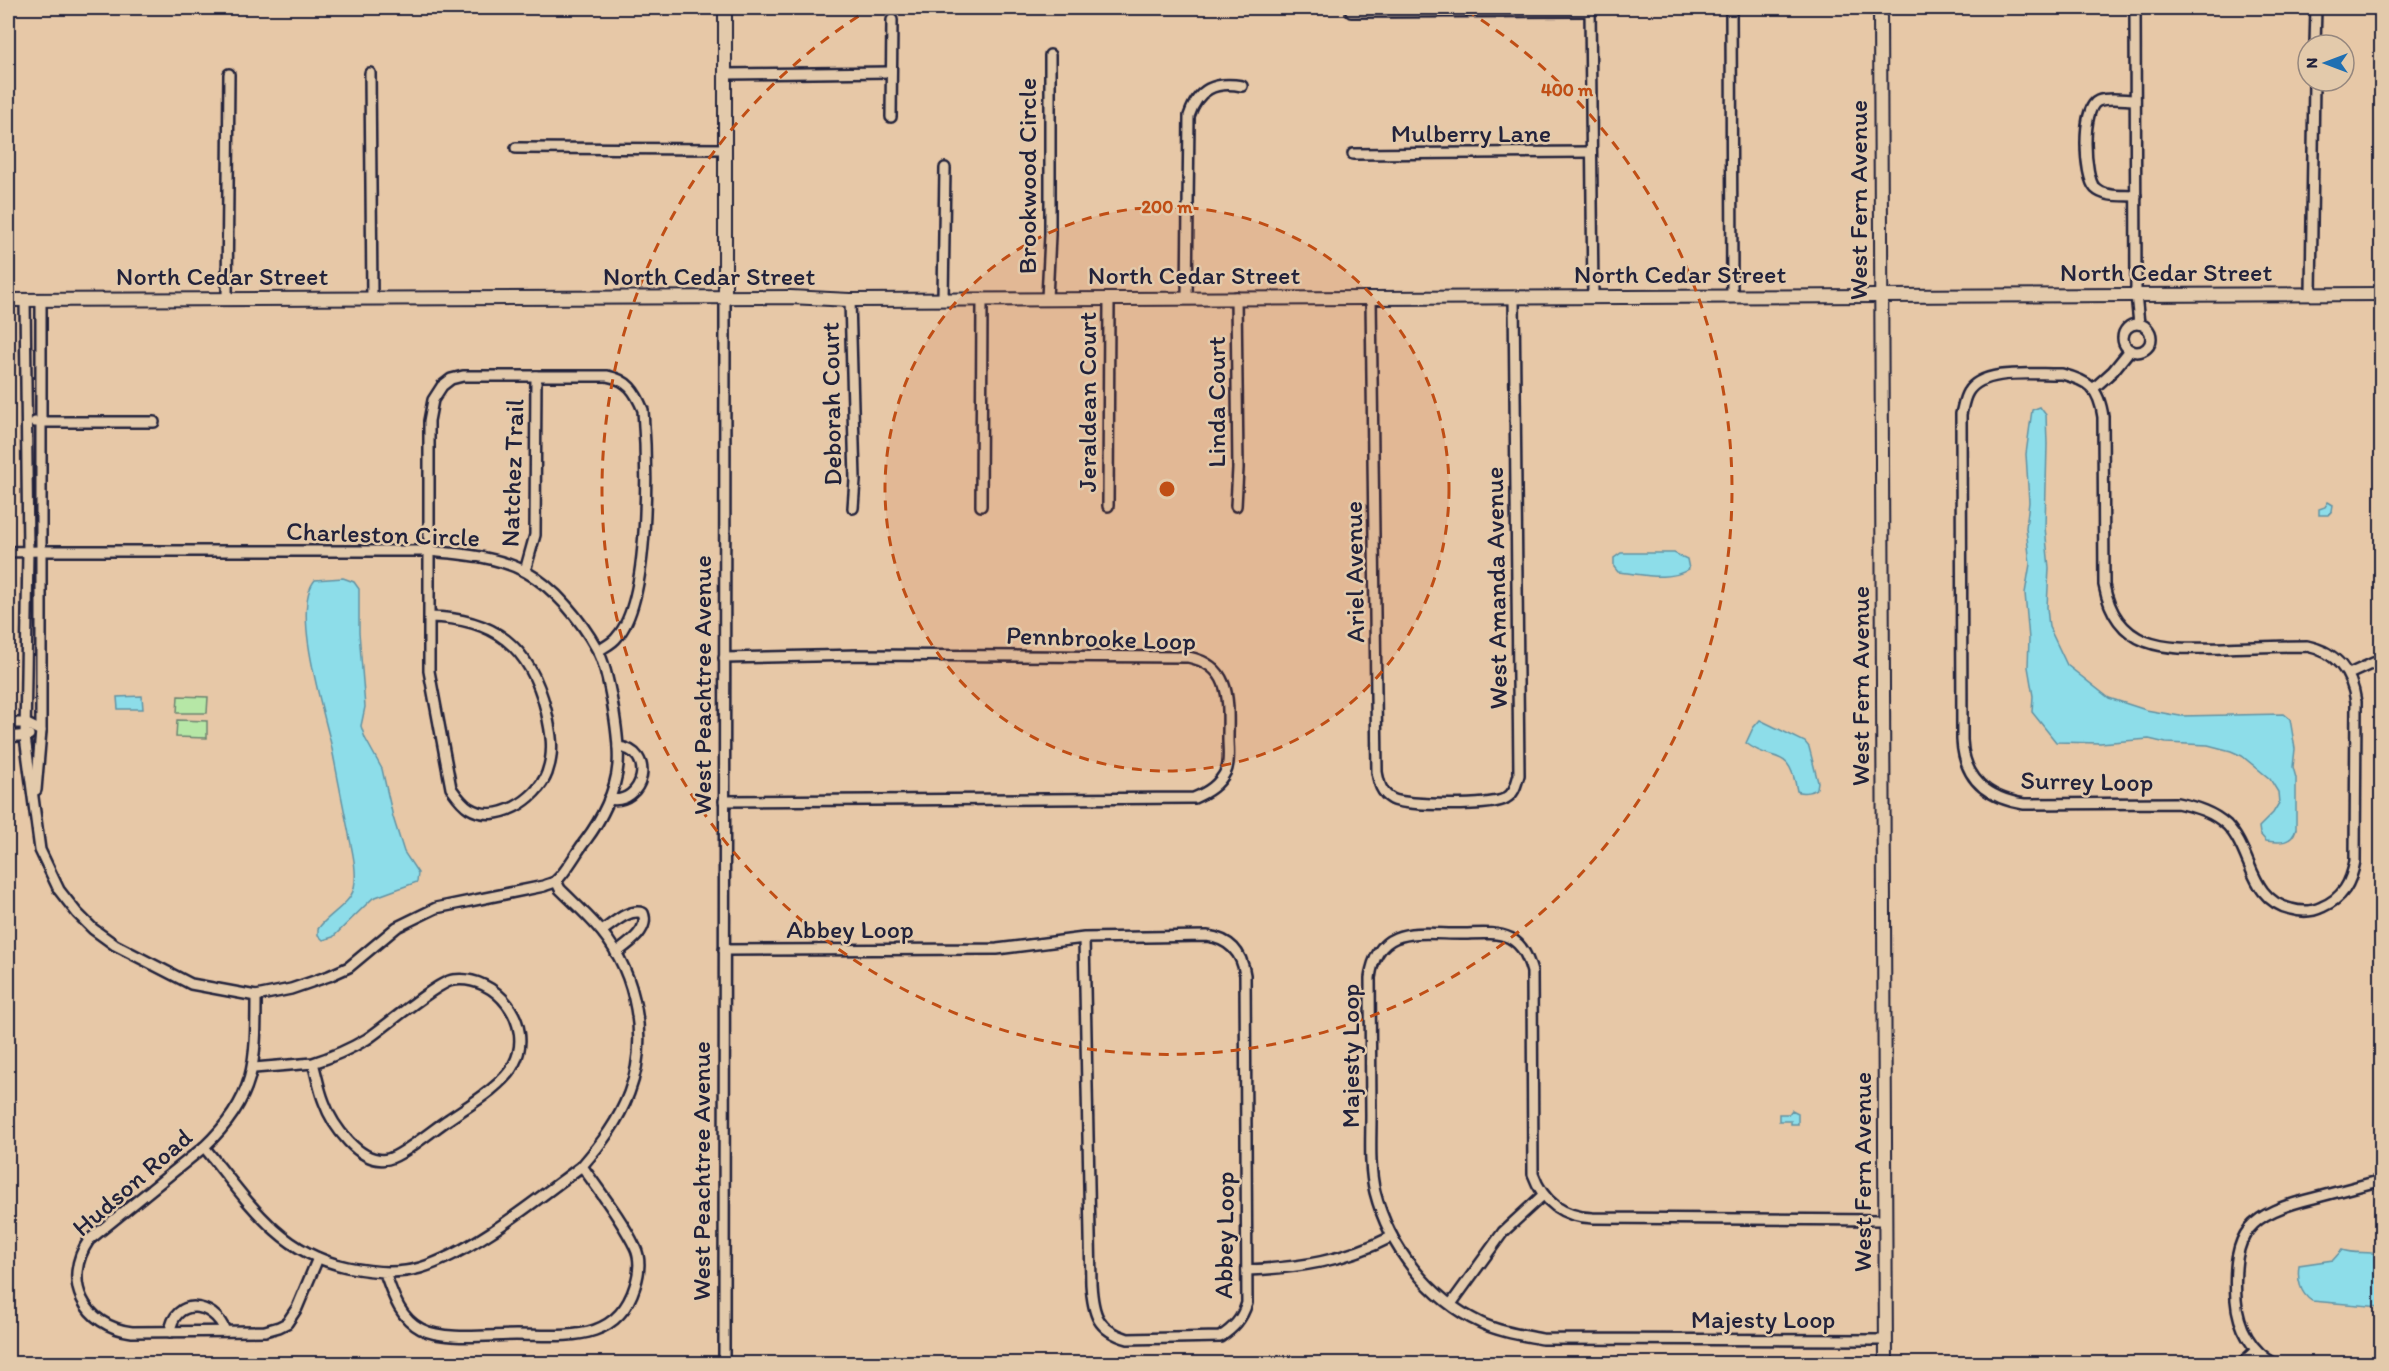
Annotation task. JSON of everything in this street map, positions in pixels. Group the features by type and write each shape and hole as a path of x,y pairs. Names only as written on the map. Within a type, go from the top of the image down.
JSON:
{"street":[{"name":"West Peachtree Avenue","path":"724,1364 725,8"},
{"path":"1731,8 1732,297"},
{"name":"West Fern Avenue","path":"1880,8 1886,1364"},
{"path":"2135,8 2136,294 2139,324"},
{"path":"2315,33 2316,8"},
{"path":"1351,12 1590,9 1593,297"},
{"path":"891,117 892,20"},
{"name":"Brookwood Circle","path":"1047,299 1050,235 1050,55"},
{"path":"725,74 891,72"},
{"path":"370,73 372,298"},
{"path":"227,298 229,74"},
{"path":"1187,298 1189,116 1199,95 1210,86 1222,84 1242,86"},
{"path":"2311,294 2314,93"},
{"path":"2135,100 2095,102 2088,113 2087,133 2088,168 2094,187 2101,193 2110,195 2136,196"},
{"path":"516,148 725,149"},
{"name":"Mulberry Lane","path":"1353,154 1590,152"},
{"path":"943,299 945,168"},
{"name":"North Cedar Street","path":"8,300 790,297 850,300 2382,294"},
{"name":"Linda Court","path":"1236,297 1238,468 1236,506"},
{"name":"Jeraldean Court","path":"1108,506 1109,298"},
{"name":"Ariel Avenue","path":"1371,298 1377,772 1385,795 1394,800 1432,803"},
{"name":"West Amanda Avenue","path":"1432,803 1495,803 1505,800 1513,792 1519,775 1514,298"},
{"path":"25,299 28,551 25,736 40,850 59,890 93,929 115,945 191,984 256,996 291,989 339,972 349,967 397,927 436,908 544,886 556,881 560,889 602,931 616,954 634,998 638,1019 637,1064 630,1092 607,1137 582,1166 483,1236 447,1258 418,1269 385,1273 357,1269 318,1258 299,1249 275,1230 250,1204 204,1147"},
{"path":"35,810 41,731 41,299"},
{"path":"981,506 982,299"},
{"name":"Deborah Court","path":"850,300 855,480 853,508"},
{"path":"2139,324 2148,329 2150,343 2143,350 2130,350 2124,344 2123,334 2128,327 2139,324"},
{"path":"2130,350 2113,371 2093,389 2100,401 2103,417 2104,585 2112,609 2121,623 2136,637 2164,648 2307,646 2319,648 2339,661 2349,674 2382,659"},
{"name":"Surrey Loop","path":"2093,389 2081,379 2062,374 1996,375 1977,382 1968,392 1960,414 1962,740 1967,767 1977,782 1990,794 2006,801 2024,804 2177,803 2195,806 2211,813 2226,824 2238,838 2264,895 2284,908 2299,911 2316,910 2331,903 2344,892 2352,877 2355,861 2356,702 2349,674"},
{"path":"429,617 452,617 476,622 505,639 526,660 537,681 552,735 552,754 546,775 531,796 515,808 488,814 470,809 458,799 451,788 429,671 429,617 429,551 429,421 433,400 442,386 451,379 463,376 607,376 617,378 633,389 643,410 644,532 636,595 627,622 617,638 598,651"},
{"name":"Natchez Trail","path":"525,571 535,535 536,376"},
{"path":"26,422 154,422"},
{"name":"Charleston Circle","path":"8,552 429,551 492,559 525,571 542,582 565,605 598,651 608,686 618,747 618,767 609,799 598,823 556,881"},
{"name":"Pennbrooke Loop","path":"724,658 860,655 1188,657 1204,660 1216,670 1222,679 1228,698 1227,768 1220,781 1209,791 1194,798 724,801"},
{"path":"8,723 25,723 41,731"},
{"path":"8,737 25,736 41,731"},
{"path":"609,799 623,799 633,792 640,783 643,768 635,752 628,748 618,747"},
{"path":"602,931 629,913 636,911 643,913 646,920 645,927 616,954"},
{"name":"Majesty Loop","path":"1543,1195 1533,1174 1533,988 1528,957 1512,939 1497,934 1403,934 1384,946 1376,956 1370,978 1372,1168 1375,1191 1391,1237 1411,1266 1451,1305 1480,1323 1511,1333 1542,1339 1886,1340"},
{"name":"Abbey Loop","path":"724,950 997,949 1084,938 1215,937 1232,946 1244,962 1245,975 1247,1303 1242,1317 1220,1337 1128,1339 1114,1335 1104,1328 1096,1316 1090,1284 1084,938"},
{"path":"254,1068 313,1063 334,1056 367,1039 448,980 474,980 489,986 510,1008 520,1027 521,1045 515,1063 507,1076 454,1116 388,1159 372,1157 358,1151 346,1139 324,1104 313,1063"},
{"name":"Hudson Road","path":"256,996 254,1068 236,1111 219,1133 204,1147 89,1240 80,1253 76,1272 78,1289 86,1307 102,1323 115,1330 265,1331 287,1323 297,1308 318,1258"},
{"path":"385,1273 396,1303 405,1317 422,1329 444,1335 570,1335 593,1332 614,1321 630,1302 640,1273 636,1249 582,1166"},
{"path":"2276,1364 2256,1350 2239,1321 2236,1300 2238,1251 2248,1229 2258,1219 2282,1206 2382,1180"},
{"path":"1451,1305 1503,1232 1543,1195 1556,1208 1580,1218 1885,1220"},
{"path":"1247,1270 1328,1262 1391,1237"},
{"path":"170,1332 171,1325 177,1316 187,1308 200,1307 213,1312 225,1332"},
{"path":"2241,1364 2256,1350"}],"green space":[{"path":"178,696 208,697 207,713 177,713"},
{"path":"177,720 207,721 207,738 176,737"}],"water":[{"path":"2040,407 2046,415 2045,527 2049,568 2047,607 2049,627 2067,665 2109,698 2146,710 2180,716 2284,714 2290,719 2295,749 2293,767 2296,778 2296,829 2288,840 2266,841 2260,834 2259,827 2279,803 2278,792 2270,779 2242,756 2208,745 2166,743 2149,739 2100,743 2056,742 2032,712 2033,696 2028,667 2029,639 2025,593 2030,564 2026,528 2029,502 2026,454 2032,410"},
{"path":"2328,502 2333,505 2332,511 2328,515 2319,515 2319,509 2325,507"},
{"path":"1621,553 1674,553 1687,559 1689,569 1664,576 1618,572 1614,567 1614,558"},
{"path":"343,578 354,582 359,589 359,632 365,707 361,726 382,769 404,852 418,873 417,882 373,898 333,937 323,940 318,935 318,929 348,900 354,888 355,874 331,744 311,659 306,613 308,594 315,580"},
{"path":"142,696 143,709 118,709 117,697"},
{"path":"1760,720 1805,742 1809,747 1818,782 1817,788 1808,792 1797,791 1794,776 1785,761 1746,743 1753,728"},
{"path":"1792,1110 1798,1113 1798,1124 1791,1124 1791,1121 1779,1121 1779,1114 1789,1114"},
{"path":"2342,1250 2381,1255 2381,1307 2312,1301 2302,1290 2298,1276 2299,1265 2333,1260"}]}
